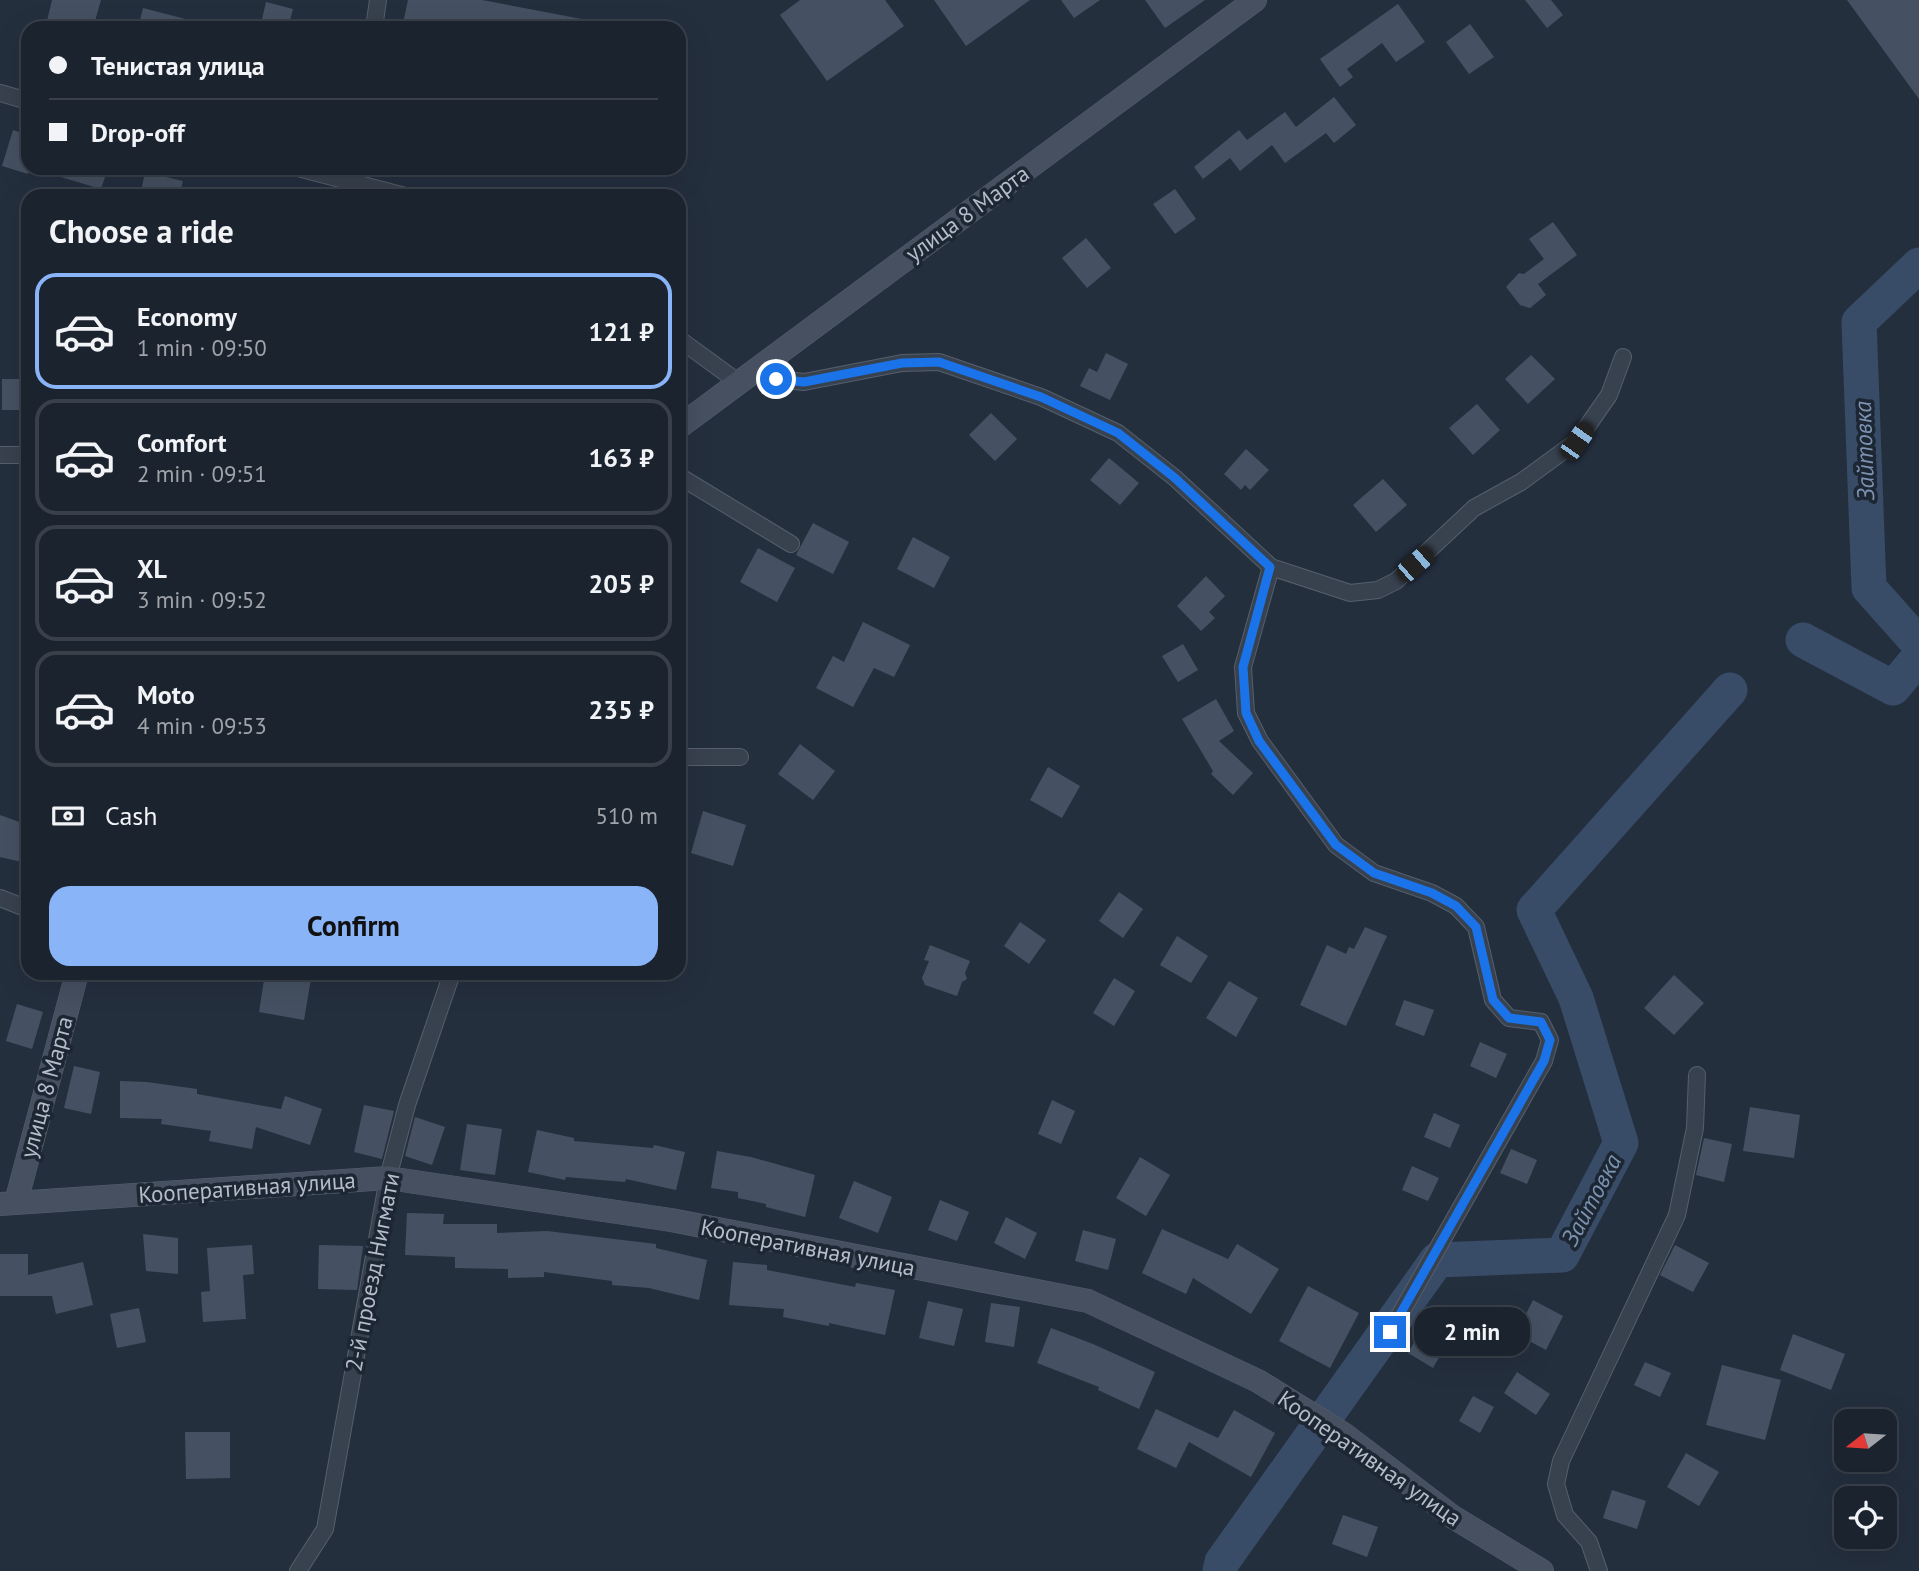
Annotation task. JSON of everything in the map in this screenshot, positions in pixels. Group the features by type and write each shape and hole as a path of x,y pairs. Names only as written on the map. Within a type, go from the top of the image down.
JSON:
{"main road":[{"name":"улица 8 Марта","path":"686,422 1255,0"},
{"name":"улица 8 Марта","path":"8,1203 75,980"},
{"name":"Кооперативная улица","path":"8,1203 388,1178 671,1220 1088,1301 1258,1381 1345,1435 1452,1517 1542,1571"}],"street":[{"path":"375,21 378,0"},
{"path":"0,93 21,99"},
{"path":"353,175 388,189"},
{"path":"686,343 746,376 804,382 902,363 939,362 1041,397 1118,433 1175,478 1270,567 1350,593 1377,590 1396,581 1474,508 1521,482 1577,441 1609,395 1623,357"},
{"path":"0,454 21,455"},
{"path":"686,480 792,544"},
{"path":"1270,567 1243,667 1246,713 1259,741 1336,845 1374,873 1432,893 1456,906 1476,927 1493,1000 1509,1018 1541,1022 1550,1040 1544,1061 1390,1332"},
{"path":"686,757 740,758"},
{"path":"0,898 21,906"},
{"name":"2-й проезд Нигмати","path":"298,1571 325,1529 388,1178 407,1105 450,980"},
{"path":"1598,1571 1589,1542 1565,1514 1556,1484 1561,1461 1677,1215 1695,1128 1697,1075"}],"building":[{"path":"52,0 101,0 95,21 47,21"},
{"path":"408,0 482,0 587,20 587,21 404,21"},
{"path":"800,0 885,0 904,26 827,81 780,15"},
{"path":"934,0 1030,0 966,46"},
{"path":"1061,0 1100,0 1074,18"},
{"path":"1145,0 1205,0 1165,28"},
{"path":"1525,0 1551,0 1563,15 1547,28"},
{"path":"1847,0 1919,0 1919,99"},
{"path":"266,2 293,9 290,21 262,21"},
{"path":"1398,4 1425,42 1396,62 1382,43 1347,69 1353,77 1340,87 1320,59"},
{"path":"143,8 193,21 140,21"},
{"path":"1470,24 1494,57 1469,74 1446,42"},
{"path":"1334,97 1356,125 1334,143 1326,133 1285,163 1272,145 1240,171 1230,158 1203,179 1194,167 1239,130 1247,140 1285,112 1296,127"},
{"path":"13,130 21,133 21,172 2,166"},
{"path":"54,175 106,175 101,189"},
{"path":"144,175 183,181 181,189 141,189"},
{"path":"1175,189 1196,219 1175,234 1153,204"},
{"path":"1553,222 1577,255 1538,284 1546,295 1530,308 1520,305 1506,287 1519,273 1524,274 1544,259 1529,239"},
{"path":"1086,238 1111,268 1087,288 1062,258"},
{"path":"1106,353 1128,364 1110,400 1080,386 1089,368 1097,372"},
{"path":"1531,355 1555,379 1528,404 1505,379"},
{"path":"2,379 21,379 21,410 2,410"},
{"path":"1477,404 1500,430 1473,455 1449,428"},
{"path":"991,413 1017,439 995,461 969,435"},
{"path":"1246,449 1269,470 1250,490 1245,485 1241,490 1224,474"},
{"path":"1109,458 1139,483 1120,505 1090,480"},
{"path":"1383,479 1407,505 1376,532 1353,505"},
{"path":"813,523 849,542 833,574 796,555"},
{"path":"913,537 950,557 934,588 897,569"},
{"path":"758,548 795,568 777,602 740,582"},
{"path":"1206,576 1225,596 1209,612 1215,618 1201,631 1177,606"},
{"path":"863,622 910,645 894,677 874,668 853,707 816,688 833,656 844,662"},
{"path":"1183,644 1198,670 1178,682 1162,656"},
{"path":"1216,699 1234,731 1219,741 1253,773 1233,795 1211,774 1213,771 1182,719"},
{"path":"800,744 835,771 813,800 778,774"},
{"path":"1048,767 1080,786 1062,818 1030,800"},
{"path":"703,811 746,825 733,866 691,853"},
{"path":"0,815 21,822 21,862 0,857"},
{"path":"1119,892 1143,909 1123,938 1099,921"},
{"path":"1020,922 1046,940 1029,964 1004,946"},
{"path":"1365,927 1387,936 1346,1026 1300,1005 1327,945 1346,954 1349,947 1354,949"},
{"path":"1177,936 1208,956 1191,983 1160,965"},
{"path":"930,945 970,961 965,973 967,979 962,982 957,996 925,985 922,978 929,961 924,960"},
{"path":"1674,975 1704,1003 1674,1035 1644,1008"},
{"path":"1114,978 1135,991 1114,1026 1093,1013"},
{"path":"264,980 311,980 304,1020 259,1012"},
{"path":"1229,981 1258,998 1236,1037 1206,1018"},
{"path":"1404,1000 1434,1010 1424,1036 1395,1025"},
{"path":"17,1004 43,1012 32,1049 6,1041"},
{"path":"1480,1042 1507,1054 1496,1078 1470,1066"},
{"path":"74,1066 100,1072 91,1114 64,1108"},
{"path":"120,1081 197,1089 197,1094 281,1109 285,1096 322,1109 310,1145 256,1127 252,1149 209,1141 211,1131 161,1124 162,1119 120,1118"},
{"path":"1052,1100 1075,1111 1061,1144 1038,1134"},
{"path":"364,1105 394,1111 382,1159 354,1152"},
{"path":"1750,1107 1800,1115 1794,1158 1743,1151"},
{"path":"1434,1113 1460,1125 1450,1148 1424,1137"},
{"path":"415,1117 445,1127 432,1165 405,1156"},
{"path":"467,1124 502,1129 495,1175 460,1170"},
{"path":"537,1130 574,1138 574,1141 653,1148 654,1145 685,1152 676,1190 626,1179 625,1182 566,1177 565,1180 528,1172"},
{"path":"1704,1138 1732,1144 1724,1182 1696,1175"},
{"path":"1511,1149 1537,1160 1527,1184 1500,1173"},
{"path":"717,1151 751,1157 815,1175 805,1217 738,1198 738,1192 711,1188"},
{"path":"1140,1157 1170,1175 1146,1216 1116,1198"},
{"path":"1412,1166 1439,1178 1428,1201 1402,1190"},
{"path":"854,1181 892,1197 878,1233 839,1218"},
{"path":"940,1200 969,1212 957,1241 928,1230"},
{"path":"407,1213 444,1214 443,1224 497,1224 497,1233 547,1231 656,1244 656,1248 707,1260 699,1300 649,1288 612,1285 612,1281 544,1272 544,1277 508,1278 508,1269 455,1268 455,1257 405,1255"},
{"path":"1006,1217 1037,1233 1025,1259 994,1243"},
{"path":"1162,1229 1228,1259 1237,1244 1279,1269 1251,1314 1193,1278 1186,1294 1142,1273"},
{"path":"1083,1230 1116,1239 1108,1270 1075,1261"},
{"path":"143,1234 178,1238 178,1274 146,1271"},
{"path":"252,1245 254,1274 243,1275 246,1319 203,1322 201,1292 210,1291 207,1248"},
{"path":"319,1245 363,1246 357,1290 318,1289"},
{"path":"1675,1245 1709,1263 1693,1292 1660,1275"},
{"path":"0,1254 28,1254 28,1275 83,1262 93,1305 56,1314 52,1296 0,1296"},
{"path":"733,1262 767,1265 767,1270 855,1287 856,1283 895,1290 885,1335 783,1317 784,1309 729,1305"},
{"path":"1308,1286 1359,1313 1330,1368 1279,1341"},
{"path":"1533,1300 1563,1316 1546,1350 1516,1334"},
{"path":"928,1301 963,1309 954,1346 919,1338"},
{"path":"991,1303 1020,1307 1014,1347 985,1342"},
{"path":"139,1308 146,1342 117,1348 110,1314"},
{"path":"1424,1325 1449,1340 1433,1368 1408,1353"},
{"path":"1051,1328 1155,1372 1139,1409 1098,1390 1099,1387 1037,1363"},
{"path":"1793,1334 1845,1354 1831,1390 1780,1370"},
{"path":"1645,1362 1671,1373 1660,1397 1634,1385"},
{"path":"1722,1365 1781,1380 1765,1440 1706,1425"},
{"path":"1517,1372 1550,1394 1536,1415 1504,1393"},
{"path":"1473,1396 1494,1407 1480,1433 1459,1421"},
{"path":"1156,1409 1218,1438 1234,1410 1275,1433 1251,1477 1189,1442 1176,1468 1137,1449"},
{"path":"185,1432 230,1432 230,1478 186,1479"},
{"path":"1686,1453 1719,1472 1699,1506 1667,1487"},
{"path":"1612,1490 1646,1501 1637,1529 1603,1518"},
{"path":"1343,1515 1378,1527 1367,1557 1332,1544"}],"waterway":[{"name":"Зайтовка","path":"1919,265 1859,322 1869,588 1919,644"},
{"name":"Зайтовка","path":"1803,640 1893,688 1919,657"},
{"name":"Зайтовка","path":"1220,1571 1222,1562 1437,1260 1562,1255 1621,1143 1576,998 1534,910 1730,690"}],"route":[{"path":"776,379 804,382 902,363 939,362 1041,397 1118,433 1175,478 1270,567 1243,667 1246,713 1259,741 1336,845 1374,873 1432,893 1456,906 1476,927 1493,1000 1509,1018 1541,1022 1550,1040 1544,1061 1390,1332"}]}
